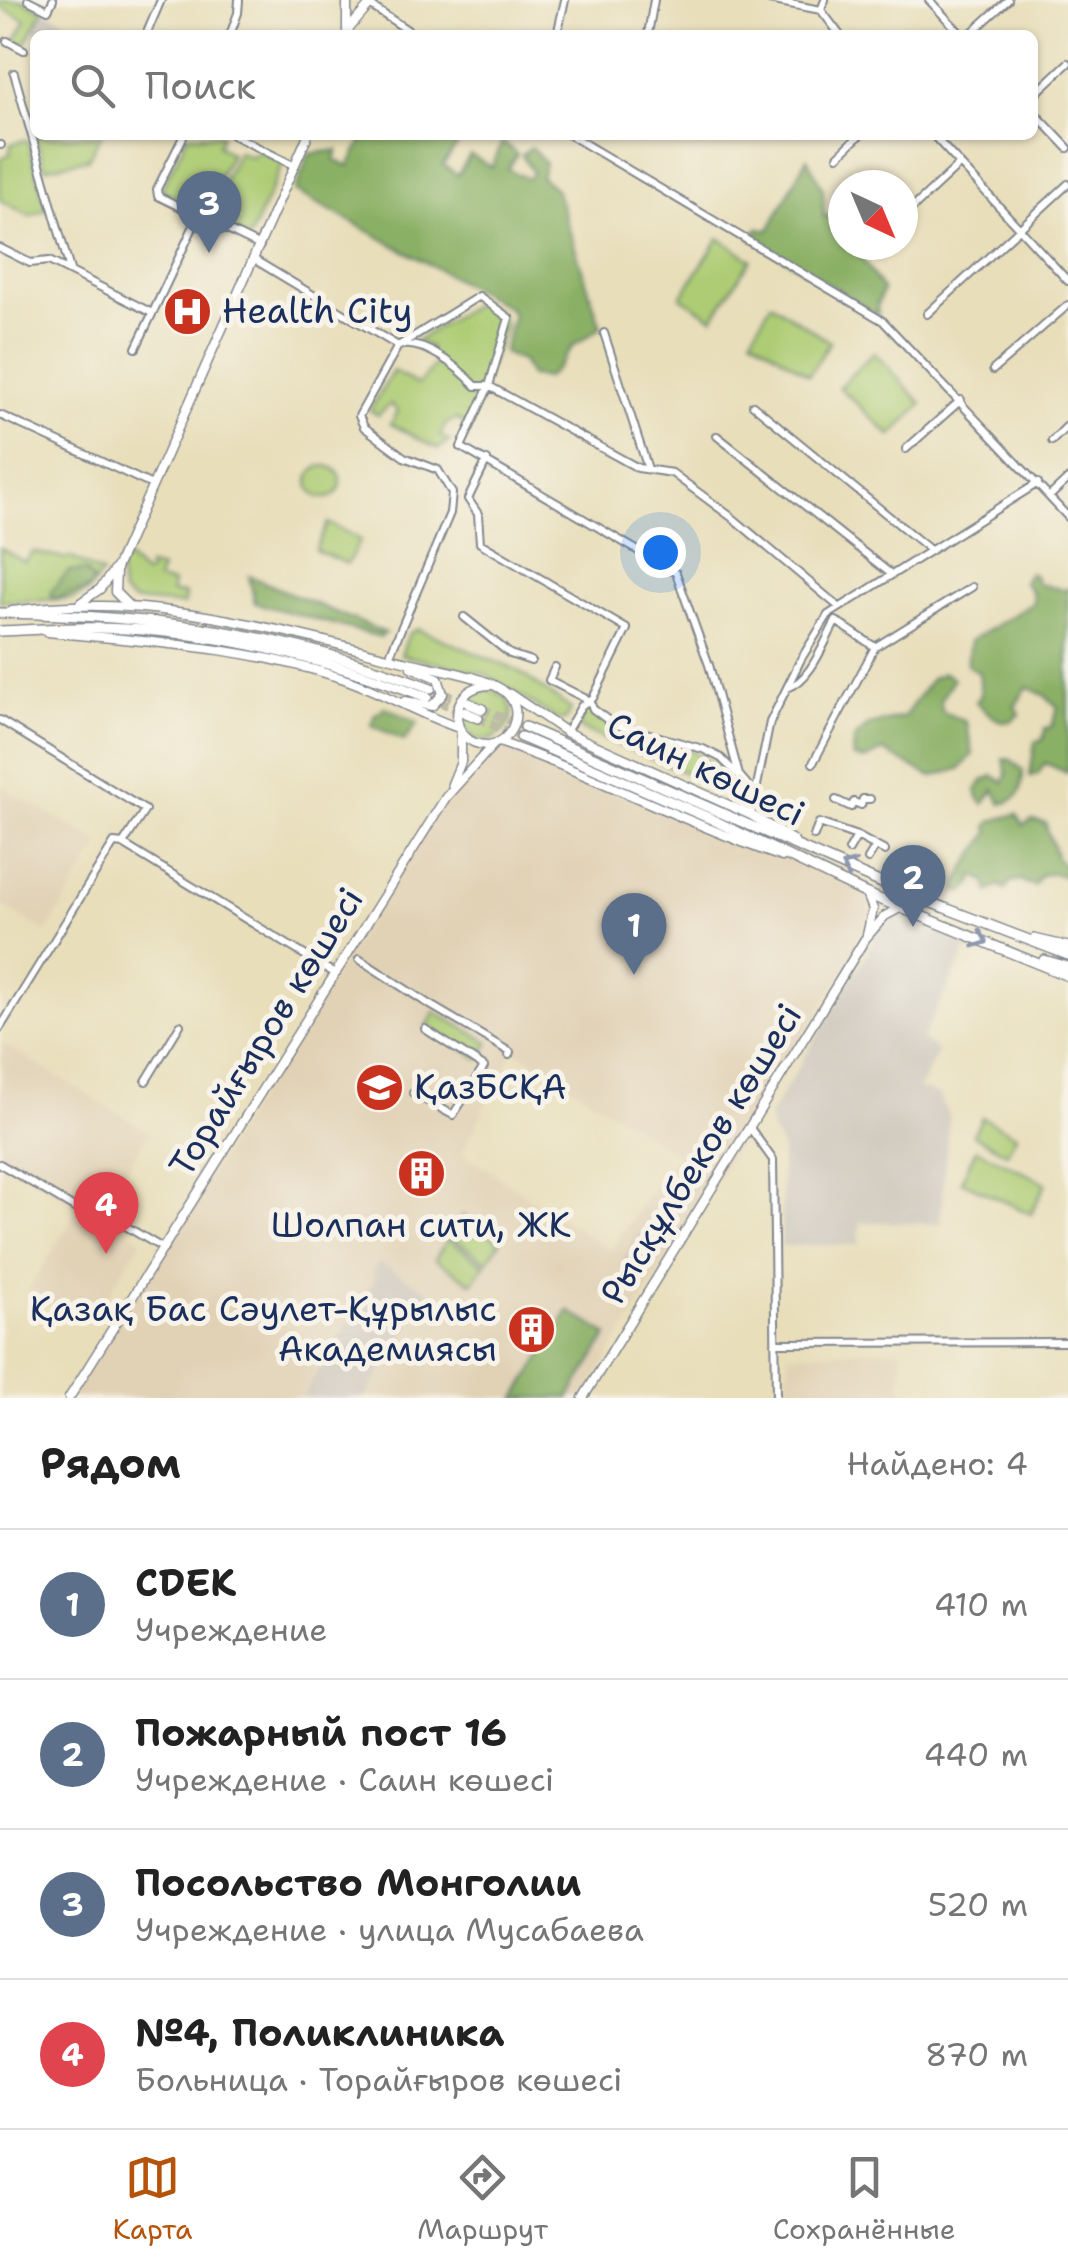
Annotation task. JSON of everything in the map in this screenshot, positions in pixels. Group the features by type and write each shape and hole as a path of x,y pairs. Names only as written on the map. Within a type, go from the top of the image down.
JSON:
{"main road":[{"path":"0,632 113,628 238,642 429,692 364,663 289,642 166,622 1,612"},
{"path":"466,707 480,713"},
{"path":"802,846 523,732 808,866"},
{"name":"Саин көшесі","path":"802,846 893,888 993,927"},
{"name":"Саин көшесі","path":"808,866 1012,952"},
{"path":"993,927 1068,947"},
{"path":"993,927 1068,956"},
{"path":"1012,952 1068,967"},
{"path":"1012,952 1068,976"}],"street":[{"path":"28,0 48,10 52,0"},
{"path":"148,30 161,0"},
{"path":"232,30 239,0"},
{"path":"346,0 346,30"},
{"path":"558,30 565,0"},
{"path":"649,30 654,0"},
{"path":"769,0 821,10 836,30"},
{"path":"821,10 825,0"},
{"path":"930,0 960,30"},
{"path":"971,30 1008,0"},
{"path":"349,30 373,3 409,30"},
{"path":"7,41 24,50"},
{"path":"1038,91 1068,64"},
{"path":"14,73 30,129"},
{"path":"1038,116 1068,148"},
{"path":"33,140 70,270"},
{"path":"182,140 157,190 158,196 261,247"},
{"path":"243,140 295,166"},
{"path":"71,607 89,600 117,566 306,140"},
{"path":"578,140 883,321 1068,516"},
{"path":"838,156 855,140"},
{"path":"938,140 1068,281"},
{"path":"918,203 960,164"},
{"path":"928,314 1068,184"},
{"path":"136,348 198,217"},
{"path":"0,248 30,263 49,261 152,313"},
{"path":"255,260 398,346 416,344 467,376 476,386 488,386 638,468 664,470 681,479 839,607"},
{"path":"389,657 450,512 452,492 438,470 404,456 360,423 359,416 398,346 479,296 508,318 488,386 460,444 674,571 709,664 739,776"},
{"path":"993,370 1068,305"},
{"path":"604,333 648,470"},
{"path":"906,449 962,400"},
{"path":"753,405 929,548"},
{"path":"0,415 152,485"},
{"path":"1052,441 1068,426"},
{"path":"717,436 890,574"},
{"path":"486,460 468,498 478,514 480,543 627,630 590,701 582,705 566,732"},
{"path":"1050,496 1068,479"},
{"path":"751,815 768,731 823,621 929,548 1038,483"},
{"path":"117,566 115,592 132,607"},
{"path":"814,763 875,647 972,587"},
{"path":"1,612 132,607 229,618 500,688 512,699 516,714 513,728 470,767 446,798"},
{"path":"464,616 510,654 532,661"},
{"path":"787,688 804,677 836,620 875,647"},
{"path":"38,631 241,652 341,678 460,730 474,742 496,743"},
{"path":"384,696 426,706 438,703 443,694 438,678 389,657"},
{"path":"556,667 549,680 590,701 613,724 703,748 721,758 757,796"},
{"path":"446,798 461,762 456,714 460,700 474,688 490,685"},
{"name":"Саин көшесі","path":"500,688 566,732 751,815 802,846"},
{"path":"0,720 145,810 123,844"},
{"name":"Саин көшесі","path":"496,743 543,757 720,834 808,866"},
{"name":"Торайғыров көшесі","path":"69,1398 446,798"},
{"path":"836,800 851,807 854,802 860,805 864,799 870,799"},
{"path":"814,836 820,823 838,831 840,828 884,850"},
{"path":"849,850 857,836"},
{"path":"0,1028 114,844 123,844 334,973"},
{"path":"868,858 876,846"},
{"path":"865,939 873,909 867,894"},
{"path":"865,939 885,916 900,908"},
{"name":"Рысқұлбеков көшесі","path":"583,1398 865,939"},
{"path":"359,959 510,1052 509,1055"},
{"path":"146,1082 180,1025"},
{"path":"413,1093 453,1115 484,1067 425,1029"},
{"path":"750,1128 773,1160 776,1398"},
{"path":"0,1164 96,1221 117,1220 164,1249"},
{"path":"775,1343 1068,1342"}],"shaded area":[{"path":"43,10 75,25 72,30 32,30"},
{"name":"ҚазБСҚА","path":"499,742 808,866 886,902 583,1398 69,1398 446,797","holes":["514,1050 677,1154 610,1250 462,1152"]},
{"path":"0,786 101,843 46,933 0,904"},
{"path":"898,916 972,940 922,1039 938,1052 919,1089 940,1095 949,1118 940,1224 860,1222 859,1245 781,1246 782,1148 769,1116 882,927"},
{"path":"2,1043 150,1132 96,1218 0,1158"},
{"path":"678,1172 695,1181 638,1273 621,1264"},
{"path":"75,1214 94,1226 115,1223 142,1240 94,1317 63,1297 57,1307 29,1289"},
{"path":"379,1262 430,1292 365,1398 302,1398 375,1279 373,1271"},
{"path":"902,1349 902,1398 788,1398 789,1353"}],"green space":[{"path":"0,0 22,0 43,10 25,45 15,40 26,20 0,7"},
{"path":"25,140 47,209 30,216 0,200 0,159 10,154 11,144"},
{"path":"37,140 98,140 88,159 45,168"},
{"path":"186,140 220,140 218,145 231,154 201,210 161,190"},
{"path":"362,140 449,140 458,144 443,165 458,175 470,155 492,167 502,142 517,154 508,169 528,179 533,173 522,155 532,147 545,163 541,177 556,190 601,327 572,347 546,378 530,376 522,361 503,353 513,316 509,308 295,191 309,154 338,150 335,160 349,166"},
{"path":"257,150 283,163 249,239 205,217 238,152 252,157"},
{"path":"807,158 823,189 824,217 828,216 828,260 863,260 883,290 878,315 752,238 758,228 769,230"},
{"path":"719,238 751,259 713,318 681,297"},
{"path":"478,302 501,314 505,327 482,384 484,393 466,425 455,419 445,425 440,436 449,441 438,449 391,424 398,411 391,404 378,415 370,410 393,371 418,385 438,360 429,353 430,347 416,341"},
{"path":"771,303 830,342 809,375 752,337"},
{"path":"874,352 922,404 891,436 839,387"},
{"path":"325,466 337,470 341,482 337,494 325,498 313,494 309,482 313,470"},
{"path":"328,523 361,540 347,564 315,550"},
{"path":"0,548 25,562 33,552 70,557 102,574 88,592 71,599 0,602"},
{"path":"124,556 144,574 149,572 148,566 161,569 157,580 172,583 172,593 185,594 184,605 133,601 122,593 119,566"},
{"path":"69,571 85,571 94,582 87,590 52,599 51,592"},
{"path":"1030,573 1038,584 1068,588 1068,773 1045,763 1038,774 1030,776 1035,742 1043,740 1058,707 1027,687 1015,706 1020,714 1009,721 997,719 976,702 981,695 979,673 967,665 970,641 1033,603 1032,592 1024,582"},
{"path":"249,576 385,633 381,637 255,603"},
{"path":"418,629 518,671 571,709 567,719 560,721 485,674 401,655 409,633"},
{"path":"944,673 953,679 940,701 943,712 966,722 973,754 960,769 931,777 883,751 865,760 853,757 854,739 869,725 904,717 932,678"},
{"path":"487,689 505,697 511,708 510,721 492,739 479,740 468,733 461,715 469,698"},
{"path":"385,707 418,723 404,741 372,725 374,715"},
{"path":"586,708 625,734 683,747 726,769 748,795 737,799 724,789 581,729 578,722"},
{"path":"1004,759 1023,770 1020,793 1014,800 1001,804 994,790 984,804 976,790 993,776 1004,782"},
{"path":"1017,814 1023,825 1032,820 1046,823 1056,858 1068,871 1068,877 1041,875 1034,886 1020,880 1010,882 1005,890 999,885 989,892 986,881 973,875 973,882 964,892 955,892 989,832 988,826 992,821"},
{"path":"435,1012 489,1042 480,1059 427,1026"},
{"path":"982,1117 1016,1135 1007,1153 973,1135"},
{"path":"976,1149 1046,1183 1031,1214 961,1181"},
{"path":"463,1216 500,1242 487,1262 450,1236"},
{"path":"448,1239 485,1265 472,1283 435,1259"},
{"path":"569,1311 608,1335 569,1398 516,1398"}],"tunnel":[{"path":"431,688 465,702"},
{"path":"427,697 464,712"},
{"path":"482,709 525,727"},
{"path":"478,718 521,737"}],"place":[{"name":"Посольство Монголии","path":"209,253"},
{"name":"Health City","path":"187,311"},
{"name":"Пожарный пост 16","path":"913,927"},
{"name":"CDEK","path":"634,975"},
{"name":"ҚазБСҚА","path":"379,1087"},
{"name":"Шолпан сити, ЖК","path":"421,1173"},
{"name":"№4, Поликлиника","path":"106,1254"},
{"name":"Қазақ Бас Сәулет-Құрылыс Академиясы","path":"532,1329"}]}
